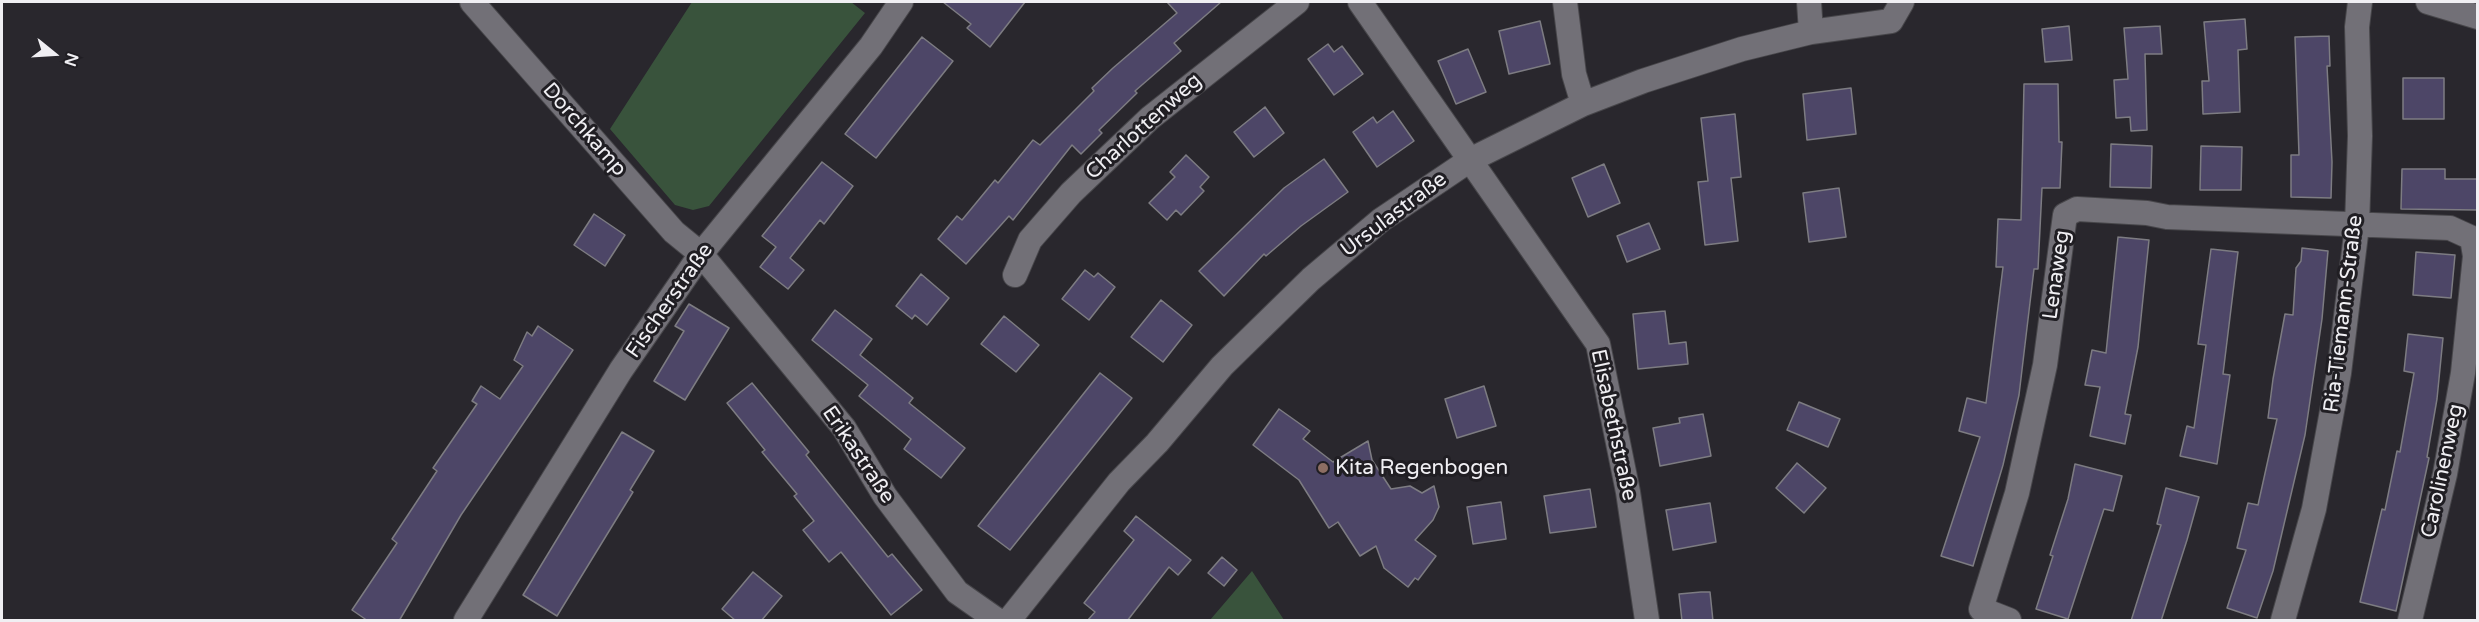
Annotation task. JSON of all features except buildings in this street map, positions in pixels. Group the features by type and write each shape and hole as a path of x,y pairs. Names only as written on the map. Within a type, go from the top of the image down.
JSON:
{"street":[{"name":"Dorchkamp","path":"472,2 674,232 701,254"},
{"name":"Fischerstraße","path":"466,621 621,369 701,254 871,46 901,2"},
{"name":"Charlottenweg","path":"1015,275 1030,240 1071,193 1150,118 1297,2"},
{"path":"1360,2 1470,160"},
{"path":"1565,2 1574,74 1583,104"},
{"path":"1809,2 1811,33"},
{"name":"Ursulastraße","path":"1009,621 1119,482 1157,443 1222,366 1311,279 1372,227 1470,160 1583,104 1722,55 1811,33 1891,21 1902,2"},
{"name":"Ria-Tiemann-Straße","path":"2283,621 2314,509 2339,373 2357,226 2360,136 2357,27 2360,2"},
{"path":"2428,2 2478,17"},
{"name":"Elisabethstraße","path":"1470,160 1598,344 1628,492 1647,621"},
{"name":"Lenaweg","path":"2009,621 1981,609 2017,493 2042,376 2065,215 2077,209 2147,213 2167,217 2450,228"},
{"name":"Carolinenweg","path":"2410,621 2445,474 2463,373 2475,256 2472,238 2450,228"},
{"name":"Erikastraße","path":"701,254 844,428 885,496 957,592 997,621"}],"green space":[{"path":"692,2 851,2 865,13 709,206 693,210 675,205 610,129"},
{"path":"1252,571 1284,620 1210,620"}],"place":[{"name":"Kita Regenbogen","path":"1323,468"}]}
